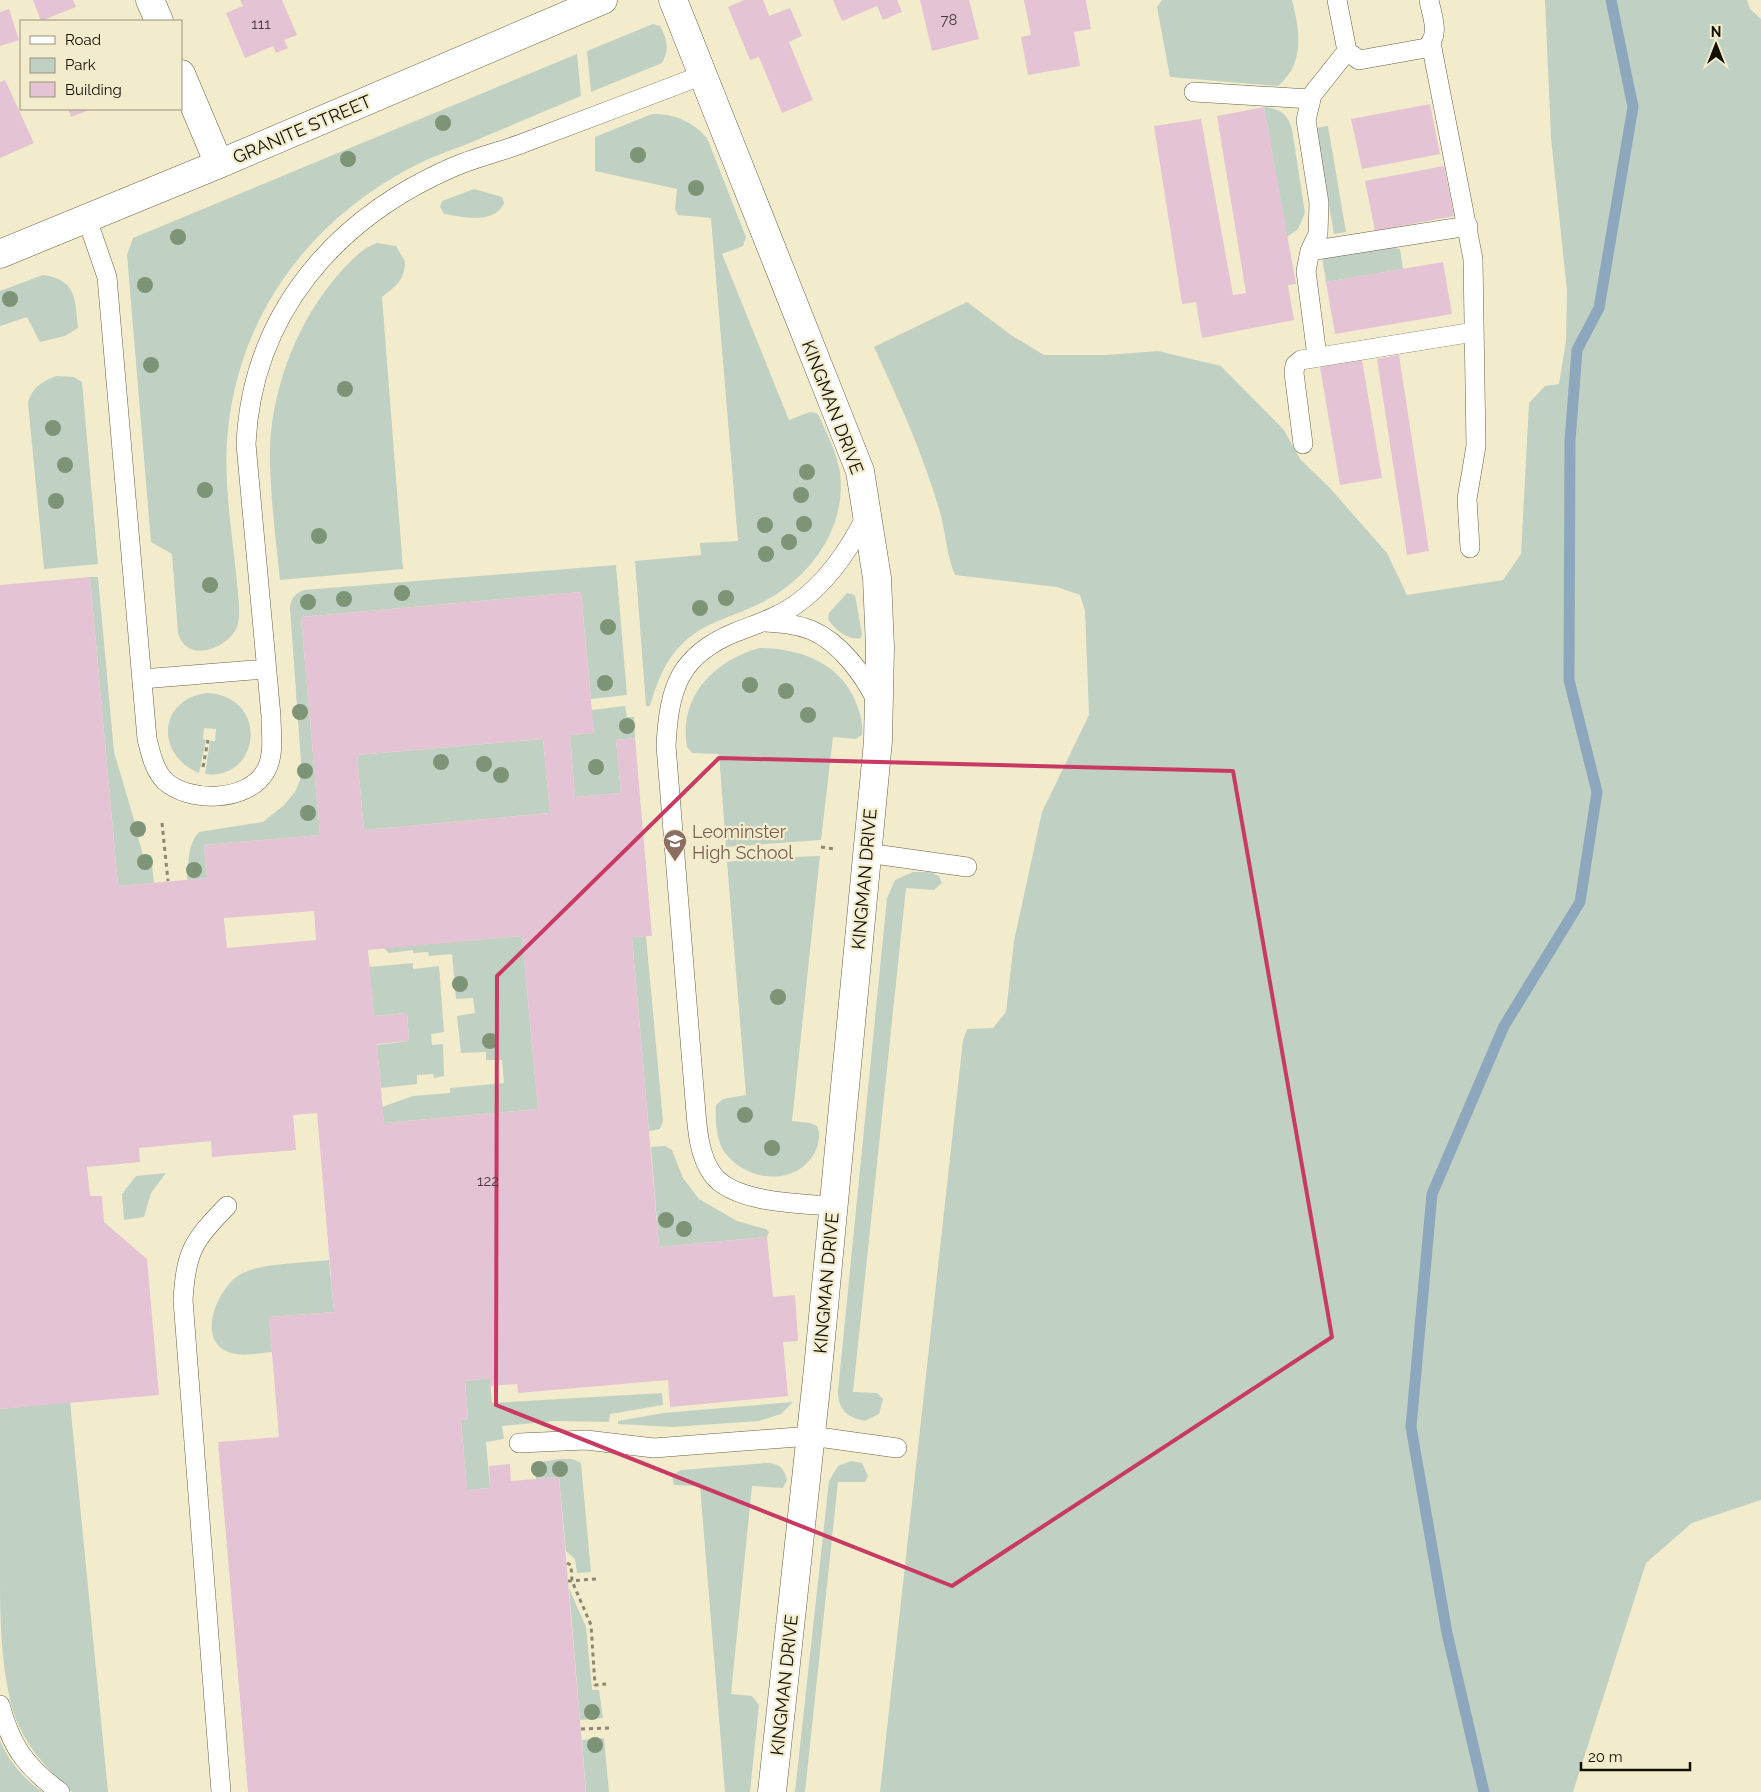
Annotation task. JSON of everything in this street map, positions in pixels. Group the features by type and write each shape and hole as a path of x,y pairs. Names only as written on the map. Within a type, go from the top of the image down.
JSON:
{"street":[{"path":"150,0 159,20"},
{"name":"GRANITE STREET","path":"0,254 220,164 603,0"},
{"name":"KINGMAN DRIVE","path":"673,0 860,471 877,578 879,707 867,853 811,1436 772,1792"},
{"path":"182,76 220,164"}],"lane":[{"path":"1337,0 1346,51 1352,57 1359,60 1426,48 1432,43"},
{"path":"1429,0 1435,30 1432,43 1473,259 1476,446 1467,499 1470,548"},
{"path":"1317,356 1307,291 1306,271 1310,251 1318,234 1319,203 1306,120 1310,99 1346,51"},
{"path":"87,219 107,277 147,740 157,771 166,782 185,792 217,796 236,793 255,784 265,772 271,754 266,668 249,493 246,444 247,416 256,377 271,335 298,286 329,251 359,223 408,191 451,168 525,143 703,75"},
{"path":"1194,92 1310,99"},
{"path":"1310,251 1468,226"},
{"path":"1303,444 1295,365 1301,360 1474,332"},
{"path":"834,1206 784,1202 748,1195 729,1187 713,1176 703,1153 697,1125 667,773 667,723 672,699 680,677 690,660 707,646 764,622 793,606 814,591 853,542 867,514"},
{"path":"764,622 790,623 812,630 834,646 856,666 879,707"},
{"path":"142,679 266,668"},
{"path":"867,853 967,867"},
{"path":"221,1792 182,1300 186,1268 192,1247 205,1229 227,1206"},
{"path":"519,1443 586,1440 654,1448 811,1436 897,1448"},
{"path":"0,1705 6,1728 21,1757 44,1780 60,1792"}],"path":[{"path":"162,823 168,882"},
{"path":"566,1563 571,1566 570,1580 591,1625 595,1685 606,1684"},
{"path":"570,1580 596,1579"},
{"path":"581,1729 610,1728"}],"highlighted area":[{"path":"719,758 1233,771 1332,1337 952,1586 496,1405 497,976"}],"green space":[{"path":"1162,0 1292,0 1298,35 1298,46 1293,67 1278,86 1170,77 1157,7"},
{"path":"1545,0 1747,0 1750,9 1761,19 1761,1500 1692,1523 1646,1563 1573,1792 880,1792 963,1040 967,1029 993,1028 1006,1012 1014,941 1042,812 1089,715 1085,611 1080,595 1057,587 955,575 940,512 926,469 874,347 967,302 1011,335 1044,355 1106,355 1158,351 1221,366 1284,430 1300,459 1329,487 1387,553 1407,595 1503,580 1521,554 1529,403 1545,386 1559,384 1566,341 1567,291 1551,138"},
{"path":"653,24 660,26 666,40 667,49 662,63 591,92 587,51"},
{"path":"577,54 581,96 425,161 375,189 341,215 312,243 286,275 264,310 247,348 235,388 228,430 228,496 239,605 238,623 231,636 223,643 206,650 189,648 182,642 178,633 172,554 151,542 127,255 133,238"},
{"path":"1264,107 1275,109 1282,113 1288,119 1292,129 1305,213 1298,229 1287,237"},
{"path":"652,114 676,117 695,127 707,138 746,237 743,246 722,254 789,420 810,412 816,413 819,416 837,458 841,493 838,513 831,532 822,549 810,565 780,592 753,607 711,624 692,635 666,664 650,706 646,706 635,561 701,555 700,543 738,541 711,218 678,215 675,209 677,189 595,171 595,137"},
{"path":"1328,126 1346,232 1334,234 1316,128"},
{"path":"474,189 502,197 504,203 500,210 486,217 477,218 444,214 440,207 442,201"},
{"path":"377,243 396,246 405,261 405,268 401,278 382,297 403,569 280,580 270,463 270,439 278,391 295,344 318,301 352,260 364,250"},
{"path":"1389,247 1400,249 1403,269 1326,282 1322,257"},
{"path":"43,275 62,281 72,292 75,300 78,328 65,336 40,342 27,317 0,326 0,291"},
{"path":"56,376 74,377 82,382 98,564 44,569 28,403 32,393 38,386"},
{"path":"616,565 627,695 591,699 581,592 301,617 320,835 204,845 207,878 187,880 190,848 199,832 263,822 283,806 295,792 300,780 301,762 290,608 292,599 298,593 304,590"},
{"path":"90,577 98,577 114,752 135,823 143,822 144,836 138,837 143,855 151,855 154,883 118,886"},
{"path":"847,593 855,595 862,634 861,638 847,636 834,627 828,619 829,613"},
{"path":"759,648 790,651 819,661 843,680 858,708 862,722 862,735 856,739 833,737 821,840 726,847 719,754 692,753 687,747 686,729 688,712 694,697 703,684 714,672 728,662"},
{"path":"207,693 227,698 241,708 249,722 251,737 247,752 238,765 224,773 205,774 210,741 215,741 216,729 204,728 203,739 206,740 199,773 185,765 175,754 169,741 168,728 171,716 179,706 191,697"},
{"path":"625,706 627,717 634,717 635,738 616,740 621,793 575,797 570,735 594,733 591,710"},
{"path":"543,739 550,813 364,830 357,755"},
{"path":"820,856 792,1121 810,1123 817,1126 819,1132 818,1142 815,1152 806,1164 796,1171 783,1176 756,1174 732,1161 723,1150 716,1128 716,1105 723,1099 746,1095 727,862 760,858"},
{"path":"913,872 930,872 939,876 942,883 934,890 906,888 853,1392 877,1393 883,1399 879,1414 865,1421 853,1418 845,1412 838,1397 838,1391 887,898 895,880"},
{"path":"522,936 538,1109 384,1123 382,1107 413,1096 450,1093 450,1088 504,1083 502,1060 486,1060 486,1052 461,1053 457,1016 475,1013 473,998 456,999 452,954 429,956 428,952 413,953 413,950 389,953 384,948"},
{"path":"646,936 663,1121 660,1129 649,1131 632,937"},
{"path":"413,963 413,969 439,966 444,1032 431,1034 432,1045 443,1044 444,1076 434,1078 433,1074 417,1075 417,1084 381,1088 377,1045 409,1041 407,1013 374,1016 369,967"},
{"path":"665,1146 672,1150 683,1178 699,1199 737,1221 766,1229 769,1232 767,1237 659,1247 651,1147"},
{"path":"166,1173 151,1193 144,1217 124,1220 122,1194 136,1176"},
{"path":"329,1260 334,1312 269,1317 272,1352 237,1354 226,1351 217,1344 213,1334 212,1323 214,1311 219,1299 234,1279 243,1273 262,1267"},
{"path":"490,1378 492,1403 662,1393 663,1405 610,1414 609,1422 555,1421 502,1426 504,1439 486,1442 490,1488 467,1490 461,1420 468,1419 465,1381"},
{"path":"70,1402 108,1792 72,1792 32,1749 15,1717 6,1680 2,1642 0,1604 0,1409"},
{"path":"793,1402 781,1414 759,1421 672,1427 618,1424 618,1421 663,1413"},
{"path":"572,1459 581,1463 591,1572 577,1573 575,1559 566,1551 559,1477 536,1479 535,1463"},
{"path":"851,1461 862,1463 868,1476 865,1482 838,1482 805,1792 795,1792 829,1481 838,1466"},
{"path":"766,1463 780,1467 787,1480 783,1488 752,1486 731,1694 752,1696 759,1705 750,1792 725,1792 700,1486 674,1485 672,1475 681,1470"},
{"path":"569,1588 586,1627 592,1690 599,1690 603,1718 580,1720"},
{"path":"604,1738 609,1792 586,1792 582,1740"},
{"path":"0,1741 18,1770 43,1792 0,1792"}],"building":[{"path":"33,0 73,0 76,7 41,20"},
{"path":"240,0 282,0 297,35 284,40 288,48 276,53 273,46 245,58 226,13 243,6"},
{"path":"744,0 763,0 769,16 790,8 802,36 789,42 813,100 782,113 759,57 750,60 728,7"},
{"path":"833,0 897,0 902,12 883,20 877,6 842,21"},
{"path":"920,0 969,0 979,39 932,51"},
{"path":"1024,0 1086,0 1091,29 1074,32 1080,66 1028,75 1021,37 1031,35"},
{"path":"9,9 19,40 0,46 0,12"},
{"path":"5,80 34,143 0,158 0,82"},
{"path":"1430,104 1440,154 1362,169 1351,119"},
{"path":"1264,107 1296,284 1288,285 1294,320 1202,338 1196,302 1182,304 1154,126 1201,119 1233,295 1246,293 1217,116"},
{"path":"68,110 89,110 71,117"},
{"path":"1444,166 1454,216 1375,231 1365,181"},
{"path":"1443,262 1452,314 1335,334 1326,282"},
{"path":"1399,355 1429,551 1407,555 1377,359"},
{"path":"1362,360 1382,478 1340,485 1320,367"},
{"path":"90,577 118,886 207,878 204,845 320,835 301,617 581,592 594,733 570,735 575,797 621,793 616,740 635,738 652,936 632,937 659,1247 767,1237 773,1297 795,1295 798,1341 783,1342 788,1396 670,1407 668,1380 518,1393 517,1384 490,1386 490,1378 465,1381 468,1419 461,1420 467,1490 490,1488 489,1466 510,1464 511,1481 559,1477 586,1792 248,1792 218,1442 279,1437 269,1317 334,1312 317,1113 293,1115 296,1150 212,1157 211,1141 139,1148 140,1162 87,1167 90,1196 102,1196 104,1222 147,1259 159,1395 0,1409 0,585","holes":["543,739 550,813 364,830 357,755","314,911 316,940 227,948 224,918","522,936 538,1109 384,1123 377,1044 409,1041 407,1013 374,1016 368,950"]}],"waterway":[{"path":"1484,1792 1447,1633 1411,1427 1432,1194 1504,1026 1580,902 1597,792 1569,680 1570,441 1577,350 1599,308 1633,107 1611,0"}],"place":[{"name":"Leominster High School","path":"675,862"}]}
